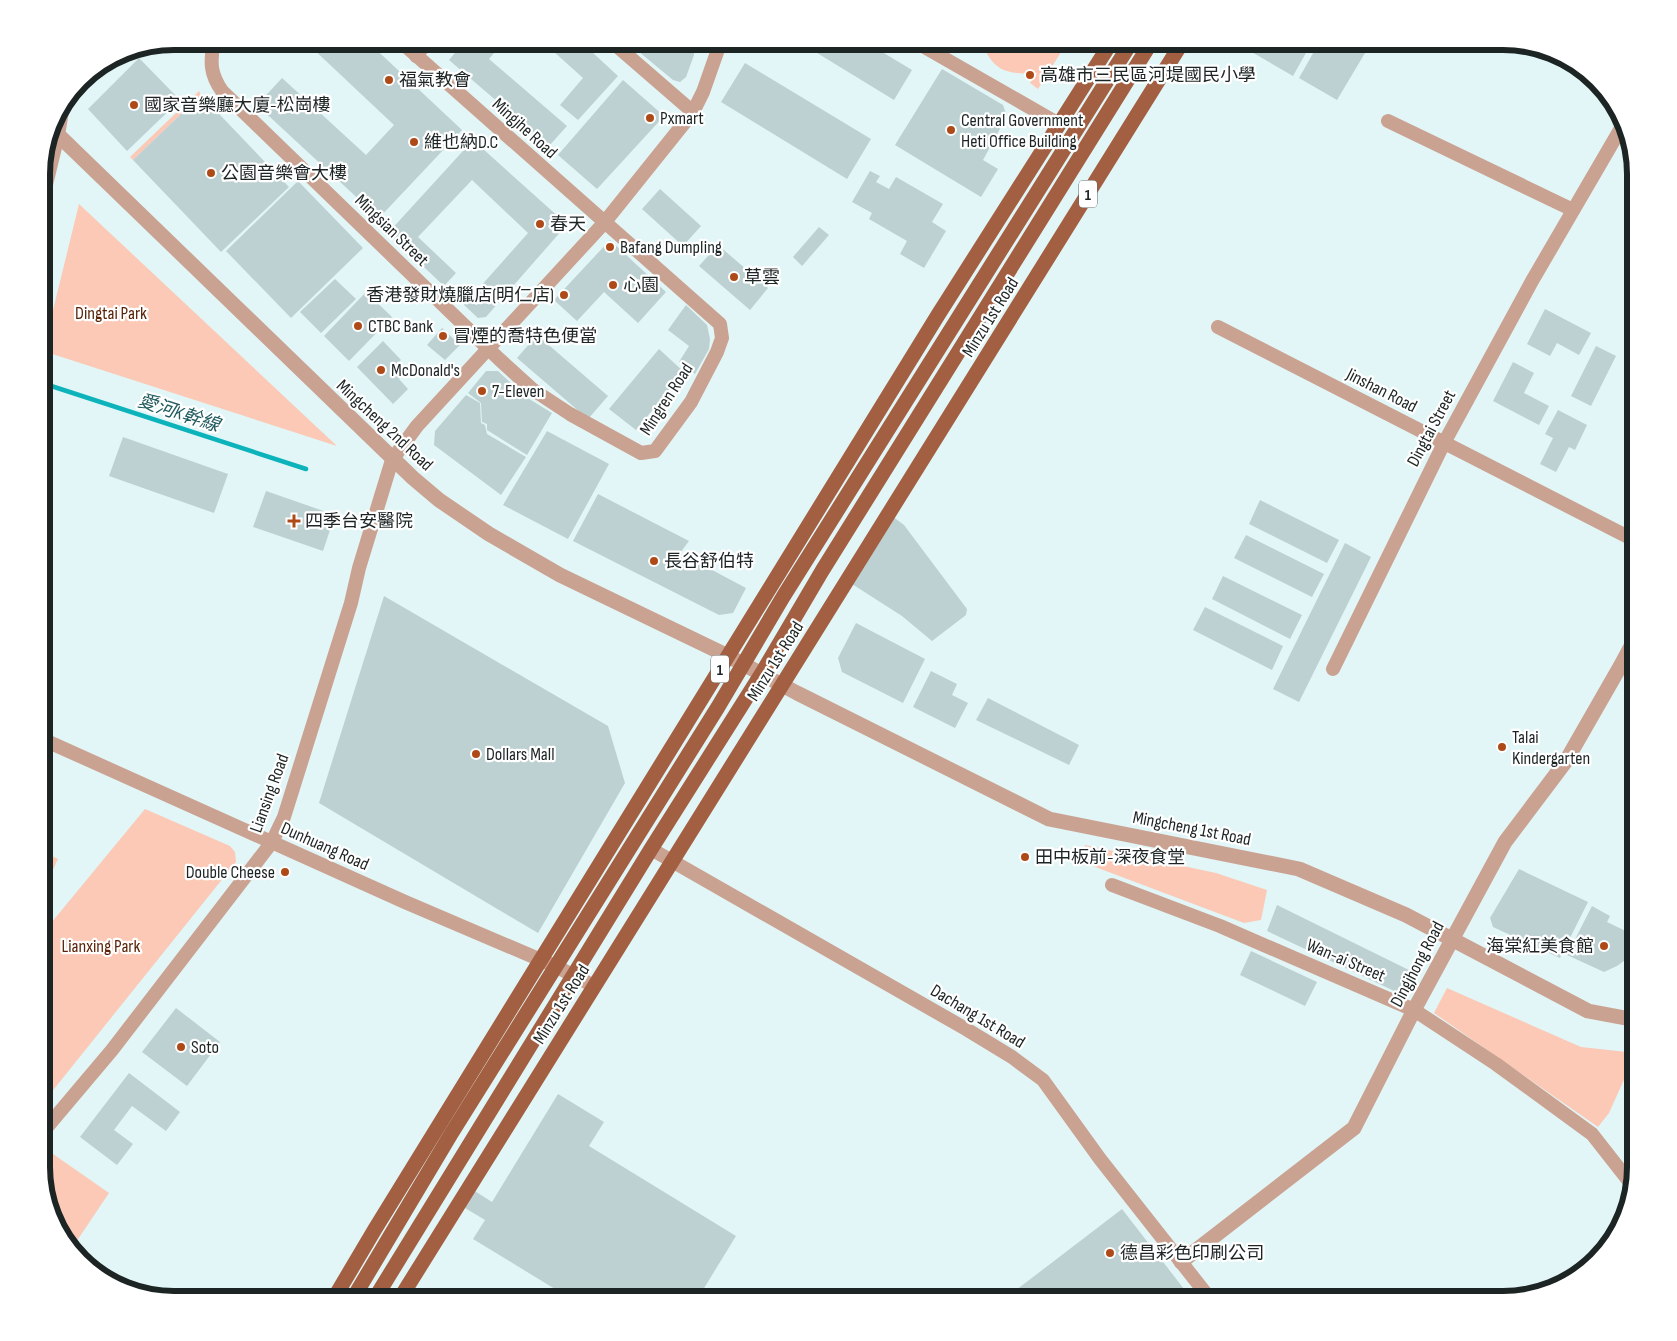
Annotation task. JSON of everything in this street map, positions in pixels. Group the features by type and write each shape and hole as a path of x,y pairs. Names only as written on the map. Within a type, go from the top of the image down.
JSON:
{"main road":[{"name":"1","path":"339,1291 938,315 1106,50"},
{"name":"Minzu 1st Road","path":"357,1291 451,1134 744,664 783,597 1126,50"},
{"name":"Minzu 1st Road","path":"380,1291 651,849 762,674 812,587 1146,50"},
{"name":"Minzu 1st Road","path":"405,1291 1177,50"},
{"path":"848,461 863,470"},
{"path":"876,484 899,497"}],"street":[{"name":"Mingsian Street","path":"212,50 212,70 215,81 222,91 487,348"},
{"name":"Mingjhe Road","path":"410,50 604,223"},
{"path":"416,56 421,50"},
{"path":"622,50 693,112"},
{"path":"392,460 417,426 604,223 693,112 703,92 718,50"},
{"path":"930,50 1059,124"},
{"path":"1388,121 1574,210"},
{"name":"Dingtai Street","path":"1333,669 1444,443 1522,297 1619,131"},
{"name":"Mingcheng 2nd Road","path":"57,132 392,460 439,500 497,539 560,575 744,664"},
{"name":"Mingren Road","path":"487,348 532,389 570,414 641,453 655,450 691,402 717,352 722,338 720,324 604,223"},
{"name":"Jinshan Road","path":"1218,327 1627,536"},
{"name":"Liansing Road","path":"50,1124 112,1050 272,842 284,817 348,613 359,568 392,460"},
{"name":"Dingjhong Road","path":"1181,1262 1354,1128 1414,1010 1505,842 1566,760 1627,654"},
{"name":"Mingcheng 1st Road","path":"744,664 1049,820 1299,869 1406,916 1588,1011 1627,1018"},
{"name":"Dunhuang Road","path":"50,743 405,902 555,966 594,986"},
{"name":"Dachang 1st Road","path":"651,849 966,1029 1012,1057 1043,1080 1100,1159 1204,1291"},
{"name":"Wan-ai Street","path":"1112,885 1220,926 1414,1010 1496,1064 1592,1134 1627,1178"}],"green space":[{"path":"1062,50 1038,89 1030,83 1037,73 1017,73 1002,69 990,59 986,51"},
{"path":"199,91 201,95 133,160 130,157"},
{"name":"Dingtai Park","path":"79,204 337,446 50,353 50,322"},
{"name":"Lianxing Park","path":"145,809 230,846 235,852 236,862 50,1094 50,924"},
{"path":"1085,845 1216,873 1267,890 1261,920 1244,923 1082,862"},
{"path":"50,855 58,859 50,876"},
{"path":"1447,988 1581,1047 1627,1052 1627,1073 1609,1113 1598,1127 1434,1013"},
{"path":"50,1152 109,1193 76,1242 63,1222 54,1199 50,1175"}],"building":[{"name":"維也納D.C","path":"314,50 377,50 462,130 379,218 257,105 282,78 366,155 394,125"},
{"path":"457,50 496,50 489,59 567,126 549,146 449,60"},
{"path":"552,50 590,50 618,76 578,120 560,105 583,78"},
{"path":"637,50 694,50 686,77 680,82 673,80"},
{"path":"812,50 879,50 912,70 894,100"},
{"path":"1250,50 1308,50 1293,76"},
{"path":"1315,50 1360,50 1365,53 1337,100 1299,78"},
{"name":"國家音樂廳大廈-松崗樓","path":"139,58 180,100 127,151 88,109"},
{"path":"745,63 871,139 847,179 721,102"},
{"name":"Central Government Heti Office Building","path":"942,69 1003,105 1007,116 983,160 998,169 981,197 895,145"},
{"path":"623,80 664,116 597,189 558,155"},
{"name":"公園音樂會大樓","path":"201,95 289,187 221,252 133,160"},
{"name":"春天","path":"473,140 561,219 563,229 486,317 478,318 464,305 528,233 472,180 418,237 456,273 444,286 388,233"},
{"path":"870,171 880,176 876,182 889,189 896,177 943,204 932,222 946,231 924,268 900,254 907,241 869,219 872,213 852,202"},
{"path":"298,181 363,248 291,318 226,251"},
{"path":"660,189 701,226 683,246 642,209"},
{"path":"819,227 829,235 802,266 793,257"},
{"name":"心園","path":"610,240 666,292 638,323 604,292 577,321 554,300"},
{"name":"草雲","path":"718,245 768,288 750,310 699,266"},
{"path":"335,279 356,299 321,333 300,312"},
{"name":"CTBC Bank","path":"366,292 392,317 349,361 324,336"},
{"name":"心園","path":"686,305 707,325 710,339 709,349 695,374 679,362 689,346 668,330"},
{"path":"1545,309 1591,333 1579,355 1557,343 1550,356 1527,344"},
{"name":"冒煙的喬特色便當","path":"442,328 460,345 445,360 427,345"},
{"path":"537,335 608,396 588,419 517,358"},
{"name":"McDonald's","path":"383,341 401,360 396,365 404,374 399,379 408,389 393,404 357,367"},
{"path":"1596,346 1616,356 1591,406 1571,396"},
{"path":"659,349 684,372 636,430 609,409"},
{"path":"1513,362 1534,373 1524,393 1549,406 1539,425 1493,401"},
{"path":"486,371 498,371 526,397 552,413 527,455 487,430 487,424 482,422 481,403 468,393"},
{"path":"466,395 480,403 481,423 485,425 487,434 526,457 501,495 434,445 435,431"},
{"path":"1558,410 1587,425 1575,450 1569,447 1556,472 1540,464 1553,438 1545,434"},
{"path":"547,431 609,464 568,539 503,505"},
{"path":"123,437 228,474 214,513 109,476"},
{"name":"四季台安醫院","path":"266,491 335,515 323,551 253,527"},
{"name":"長谷舒伯特","path":"598,494 689,541 680,553 746,588 733,613 719,615 573,541"},
{"path":"1260,500 1339,540 1327,563 1249,524"},
{"path":"892,516 904,525 967,609 966,615 932,641 902,616 852,584"},
{"path":"1246,535 1324,574 1312,597 1234,558"},
{"path":"1345,543 1371,557 1299,702 1273,689"},
{"path":"1223,576 1302,615 1290,639 1212,599"},
{"name":"Dollars Mall","path":"384,596 608,726 625,783 538,933 319,803"},
{"path":"1205,607 1283,646 1272,670 1193,630"},
{"path":"856,623 925,659 903,703 842,672 838,658"},
{"path":"931,671 957,684 952,695 968,703 955,728 913,707"},
{"path":"988,698 1079,745 1069,765 976,720"},
{"path":"1519,869 1588,902 1560,958 1493,927 1490,918"},
{"path":"1277,905 1417,974 1407,997 1267,931"},
{"name":"海棠紅美食館","path":"1592,906 1610,916 1607,922 1627,932 1627,959 1604,972 1567,955"},
{"path":"1251,951 1317,982 1305,1006 1240,975"},
{"name":"Soto","path":"176,1008 220,1042 187,1086 142,1052"},
{"path":"129,1073 180,1112 166,1131 132,1106 114,1130 133,1144 117,1165 80,1137"},
{"path":"558,1094 604,1122 589,1146 736,1236 702,1291 558,1291 473,1239 485,1220 460,1205 470,1188 492,1202"},
{"name":"德昌彩色印刷公司","path":"1122,1209 1186,1291 1015,1291"}],"waterway":[{"name":"愛河K幹線","path":"50,386 306,469"}],"place":[{"name":"高雄市三民區河堤國民小學","path":"1030,75"},
{"name":"福氣教會","path":"389,80"},
{"name":"國家音樂廳大廈-松崗樓","path":"134,105"},
{"name":"Pxmart","path":"650,118"},
{"name":"Central Government Heti Office Building","path":"951,130"},
{"name":"維也納D.C","path":"414,142"},
{"name":"公園音樂會大樓","path":"211,173"},
{"name":"春天","path":"540,224"},
{"name":"Bafang Dumpling","path":"610,247"},
{"name":"草雲","path":"734,277"},
{"name":"心園","path":"613,285"},
{"name":"香港發財燒臘店(明仁店)","path":"564,295"},
{"name":"CTBC Bank","path":"358,326"},
{"name":"冒煙的喬特色便當","path":"443,336"},
{"name":"McDonald's","path":"381,370"},
{"name":"7-Eleven","path":"482,391"},
{"name":"四季台安醫院","path":"294,521"},
{"name":"長谷舒伯特","path":"654,561"},
{"name":"Talai Kindergarten","path":"1502,747"},
{"name":"Dollars Mall","path":"476,754"},
{"name":"田中板前-深夜食堂","path":"1025,857"},
{"name":"Double Cheese","path":"285,872"},
{"name":"海棠紅美食館","path":"1604,946"},
{"name":"Soto","path":"181,1047"},
{"name":"德昌彩色印刷公司","path":"1110,1253"}]}
